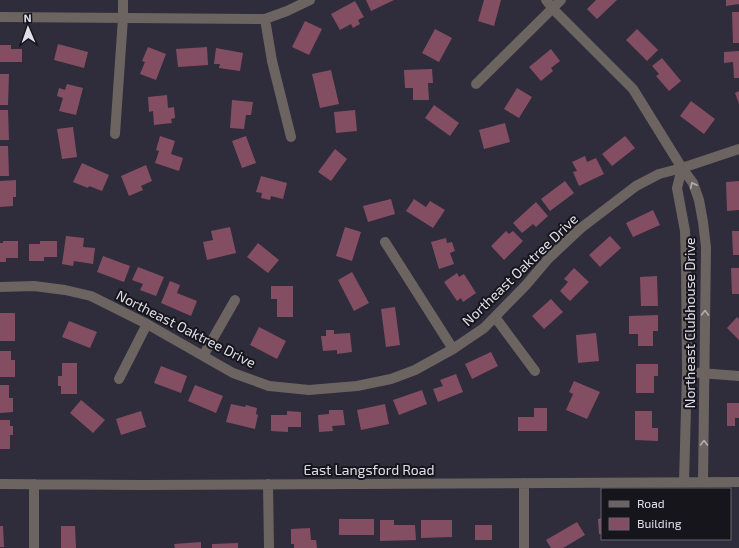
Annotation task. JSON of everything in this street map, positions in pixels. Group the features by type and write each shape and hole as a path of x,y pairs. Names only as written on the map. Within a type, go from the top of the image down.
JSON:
{"street":[{"path":"115,134 123,0"},
{"path":"0,17 264,19 287,11 310,0"},
{"name":"Northeast Clubhouse Drive","path":"546,0 553,9 633,89 682,168 694,183 704,222 706,247 704,482"},
{"path":"476,84 561,0"},
{"path":"264,19 272,61 291,137"},
{"name":"Northeast Oaktree Drive","path":"0,287 34,286 65,290 91,296 147,324 233,373 269,386 309,390 357,386 391,379 415,370 453,349 484,328 526,285 548,259 581,228 636,186 659,174 739,150"},
{"name":"Northeast Clubhouse Drive","path":"682,168 677,188 685,231 686,268 687,372 684,482"},
{"path":"385,242 453,349"},
{"path":"203,356 235,300"},
{"path":"495,318 535,371"},
{"path":"119,379 147,324"},
{"path":"687,372 739,376"},
{"name":"East Langsford Road","path":"0,484 739,482"},
{"path":"524,483 524,548"},
{"path":"34,484 34,548"},
{"path":"268,484 269,548"}],"building":[{"path":"366,0 394,0 371,11"},
{"path":"484,0 501,0 494,26 478,21"},
{"path":"596,0 617,0 597,19 587,9"},
{"path":"726,0 739,0 739,4 726,6"},
{"path":"355,1 364,17 358,20 360,24 353,28 351,24 340,30 331,14"},
{"path":"732,12 739,12 739,43 733,43"},
{"path":"305,21 322,29 309,55 292,47"},
{"path":"435,29 452,38 439,62 422,53"},
{"path":"637,29 658,50 647,61 626,40"},
{"path":"58,44 88,52 84,68 54,60"},
{"path":"0,45 11,45 11,49 22,49 22,62 0,62"},
{"path":"148,47 166,54 156,80 140,74 145,62 142,61"},
{"path":"207,47 208,65 178,67 176,49"},
{"path":"216,48 243,53 240,71 219,68 220,64 214,64"},
{"path":"551,49 560,61 551,68 553,71 541,81 529,67"},
{"path":"739,51 739,78 734,78 733,62 724,63 724,52"},
{"path":"662,58 681,81 669,91 656,76 659,74 652,66"},
{"path":"432,69 433,83 428,83 429,100 413,100 413,88 405,88 404,70"},
{"path":"331,70 339,104 320,108 312,74"},
{"path":"0,74 9,74 8,105 0,105"},
{"path":"67,84 83,88 76,115 59,111 63,98 57,96 59,88 65,90"},
{"path":"517,88 532,97 519,118 504,109"},
{"path":"739,91 739,104 735,93"},
{"path":"167,95 168,108 174,107 175,118 171,119 172,123 154,125 153,111 149,112 148,97"},
{"path":"232,100 253,102 251,115 246,115 244,129 230,128"},
{"path":"691,101 715,119 704,134 680,116"},
{"path":"434,105 459,123 450,136 425,118"},
{"path":"0,110 8,110 9,140 0,140"},
{"path":"355,110 357,131 336,133 334,112"},
{"path":"505,123 510,142 484,149 479,130"},
{"path":"73,127 77,157 62,159 57,129"},
{"path":"160,136 175,141 171,154 183,158 179,171 155,163 159,151 156,150"},
{"path":"246,136 256,163 242,168 232,141"},
{"path":"625,136 635,148 612,166 602,154"},
{"path":"0,146 8,146 9,176 0,176"},
{"path":"335,149 347,159 331,181 318,172"},
{"path":"585,156 587,162 596,158 604,174 579,186 573,172 577,171 572,162"},
{"path":"82,163 109,175 102,191 89,186 88,188 73,182"},
{"path":"146,165 152,181 141,186 143,190 129,196 121,176"},
{"path":"261,176 287,183 283,199 271,196 270,200 261,198 262,193 256,192"},
{"path":"16,180 16,197 13,197 13,206 0,207 0,181"},
{"path":"565,181 574,193 550,211 541,199"},
{"path":"739,181 739,210 727,211 726,182"},
{"path":"391,199 395,214 368,222 363,206"},
{"path":"414,199 426,207 430,201 445,210 433,228 406,211"},
{"path":"536,202 548,216 536,227 533,224 522,233 513,223"},
{"path":"653,210 660,225 633,237 626,223"},
{"path":"230,227 236,253 207,260 203,242 213,240 211,231"},
{"path":"345,227 361,232 352,261 336,256"},
{"path":"506,231 509,234 513,231 523,241 504,260 491,246"},
{"path":"732,231 739,231 739,255 733,255"},
{"path":"66,236 84,238 83,247 95,248 93,264 74,261 73,266 62,264"},
{"path":"610,236 621,248 600,267 589,255"},
{"path":"446,238 447,243 452,242 455,251 450,253 454,264 439,269 431,242"},
{"path":"3,241 18,241 18,258 6,258 6,262 0,262 0,243 3,243"},
{"path":"40,241 57,241 57,257 44,257 44,261 29,261 29,244 40,244"},
{"path":"258,243 279,260 268,273 247,257"},
{"path":"103,256 130,266 124,282 97,272"},
{"path":"138,267 164,277 156,296 140,290 143,284 132,280"},
{"path":"574,268 589,282 570,301 560,291 568,282 564,279"},
{"path":"731,268 739,268 739,294 732,294"},
{"path":"352,272 369,303 354,311 338,280"},
{"path":"457,273 459,277 464,274 476,293 463,302 461,298 457,301 444,282"},
{"path":"657,276 658,306 641,306 640,277"},
{"path":"170,281 180,285 177,293 197,301 191,316 161,303"},
{"path":"271,286 293,286 293,317 277,317 277,299 271,299"},
{"path":"551,299 563,312 544,329 532,316"},
{"path":"395,307 400,345 386,347 381,309"},
{"path":"0,313 15,313 15,341 0,341"},
{"path":"658,315 658,331 653,331 653,346 638,346 638,334 629,334 629,316"},
{"path":"737,317 739,319 739,340 727,328"},
{"path":"69,321 97,332 90,348 62,337"},
{"path":"259,327 286,341 277,359 250,345"},
{"path":"326,330 334,330 334,334 350,333 352,352 337,354 337,350 323,351 321,336 326,336"},
{"path":"596,333 599,361 578,363 576,335"},
{"path":"0,351 11,351 11,360 15,360 15,377 0,377"},
{"path":"491,352 498,366 472,379 465,364"},
{"path":"62,363 77,363 77,394 61,394 61,386 58,386 58,376 62,376"},
{"path":"636,364 658,364 658,376 654,376 654,393 636,393"},
{"path":"161,366 187,376 181,393 154,383"},
{"path":"456,374 463,392 438,402 433,389 443,386 440,380"},
{"path":"574,381 600,392 587,419 566,410 573,394 569,392"},
{"path":"0,385 9,385 9,398 13,398 13,412 0,413"},
{"path":"195,385 223,396 216,413 188,401"},
{"path":"422,390 427,404 399,415 393,400"},
{"path":"81,400 105,420 93,433 70,413"},
{"path":"727,403 739,403 739,418 735,418 735,426 727,426"},
{"path":"231,404 245,407 246,405 257,408 256,414 258,415 255,429 226,422"},
{"path":"385,404 389,424 361,430 357,410"},
{"path":"534,408 547,408 547,431 518,431 518,417 534,417"},
{"path":"329,410 343,410 345,425 332,426 333,431 319,432 318,415 329,414"},
{"path":"141,411 146,427 121,435 116,419"},
{"path":"287,411 301,412 301,427 288,427 288,432 271,431 271,415 287,415"},
{"path":"635,411 652,411 652,428 658,428 658,441 635,440"},
{"path":"0,420 10,420 10,426 13,426 13,435 10,435 10,449 0,449"},
{"path":"601,518 601,534 599,534 598,519"},
{"path":"339,519 374,519 374,535 339,535"},
{"path":"380,520 394,520 394,525 415,525 416,540 380,541"},
{"path":"421,520 452,520 452,537 421,538"},
{"path":"577,522 585,535 563,548 551,548 546,540"},
{"path":"475,525 492,525 492,540 475,540"},
{"path":"0,526 3,526 4,547 0,547"},
{"path":"61,526 75,526 76,548 61,548"},
{"path":"310,528 311,540 316,540 317,548 294,548 294,544 291,544 291,529"},
{"path":"201,542 201,548 175,548 174,544"},
{"path":"238,543 238,548 212,548 212,544"}]}
